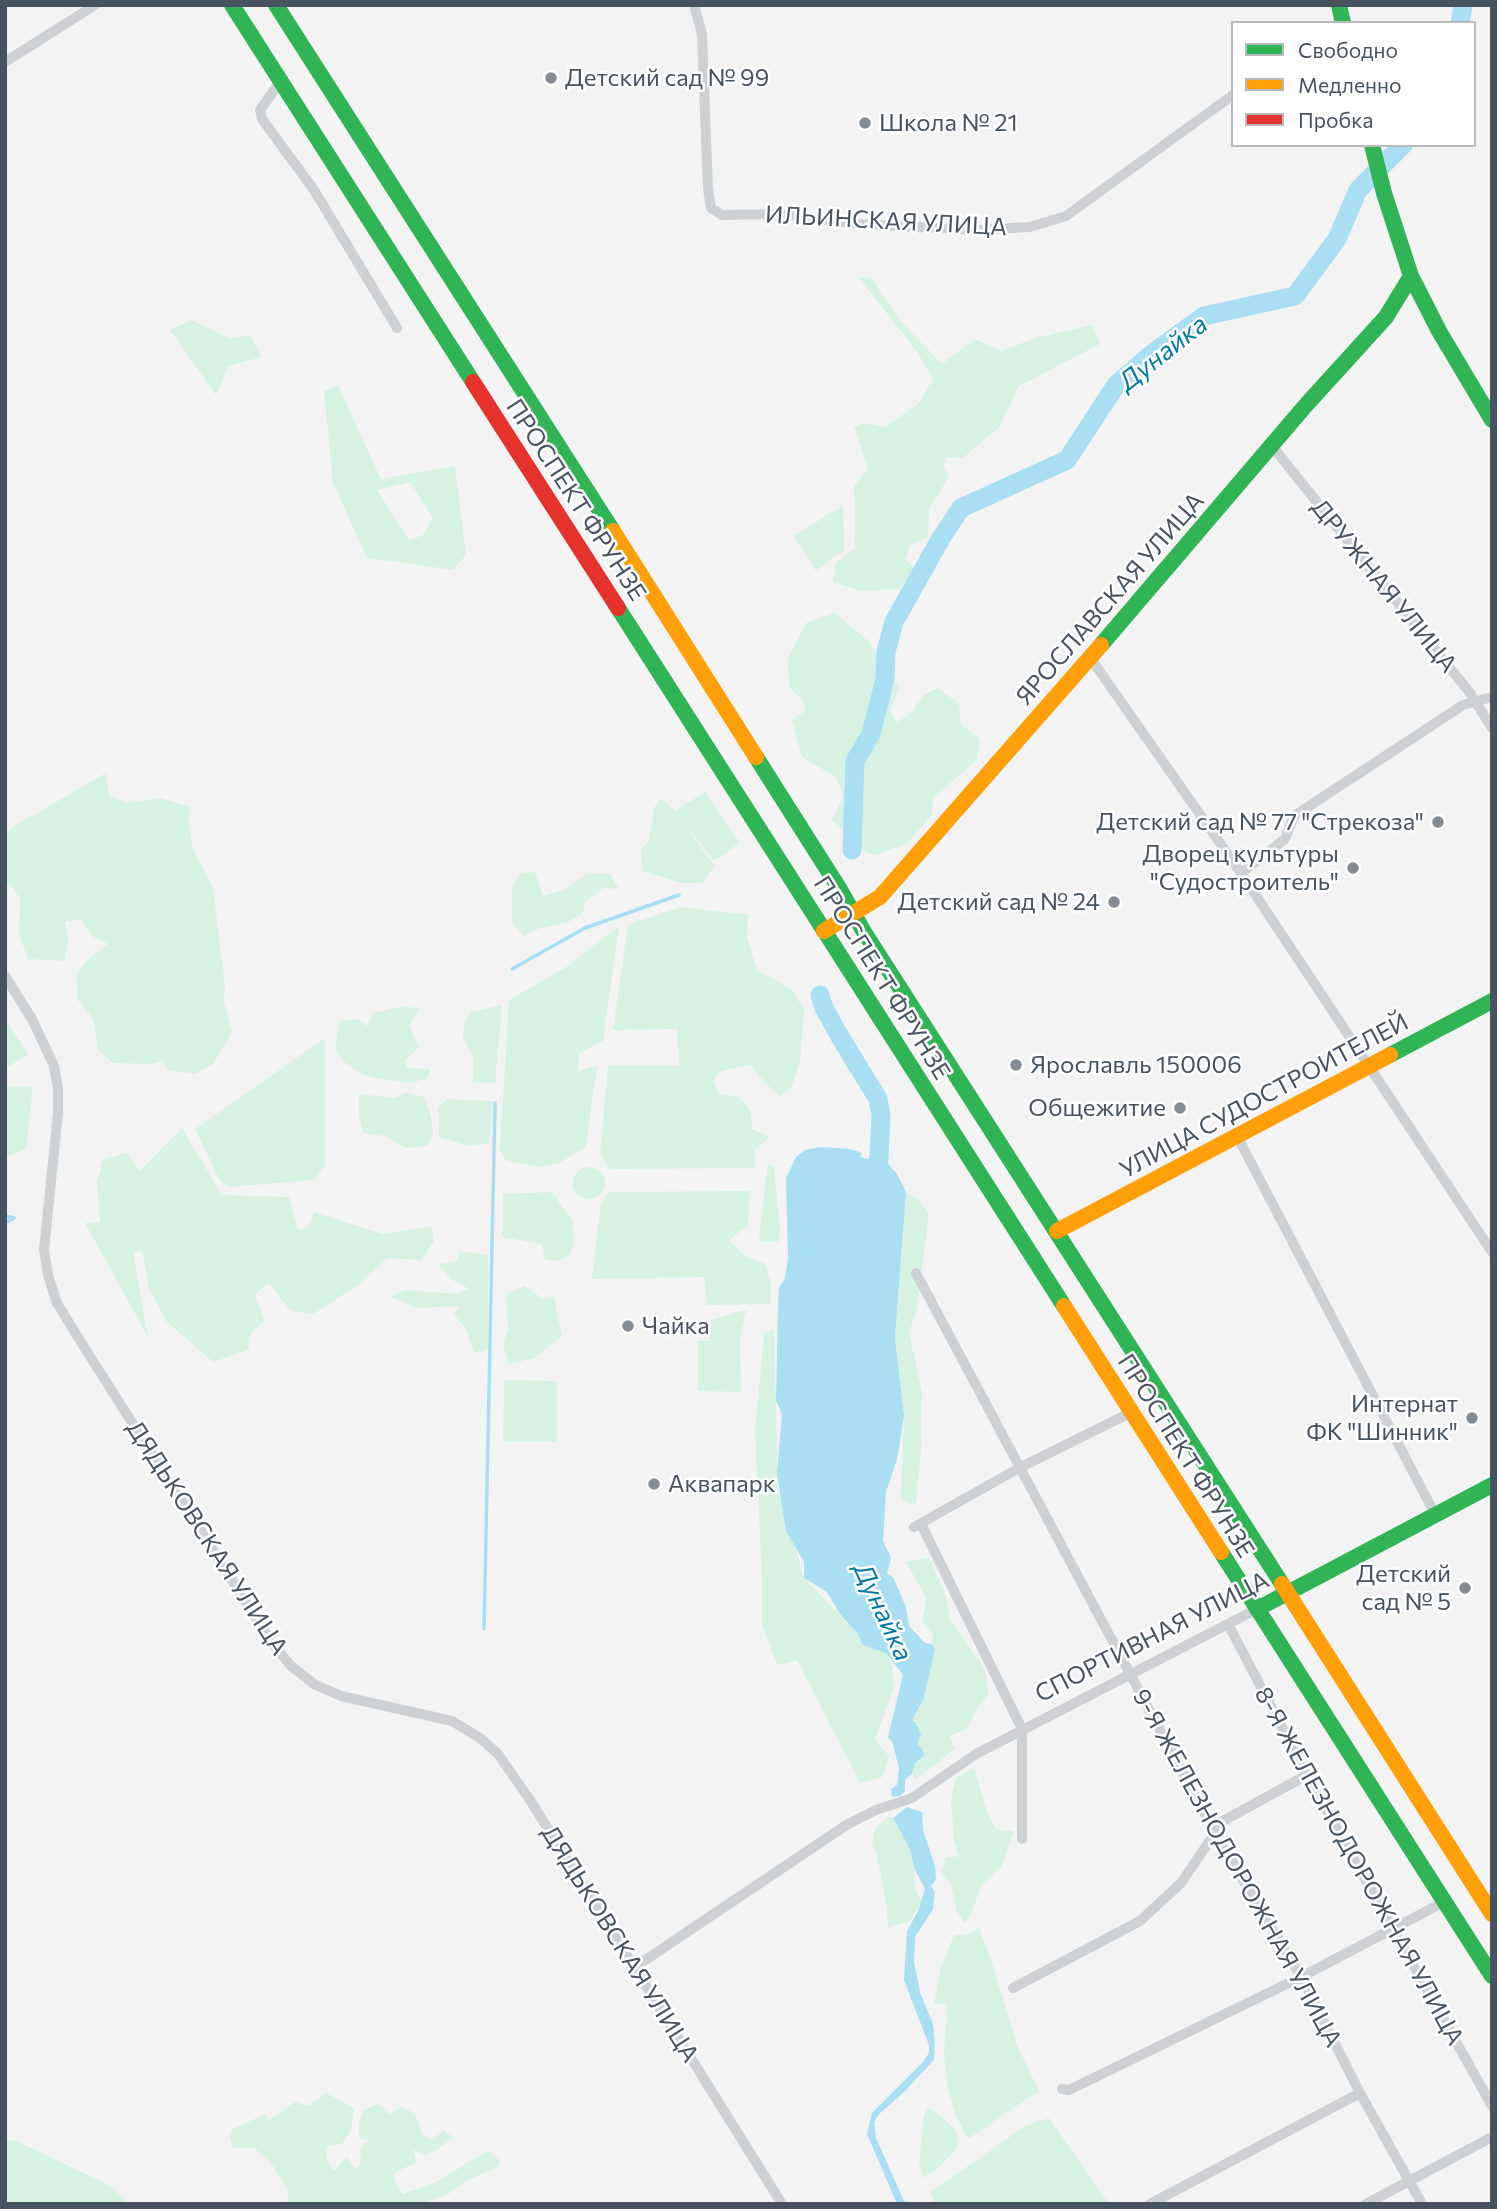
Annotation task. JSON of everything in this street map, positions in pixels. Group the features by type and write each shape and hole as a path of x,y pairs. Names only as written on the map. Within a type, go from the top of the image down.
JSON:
{"main road":[{"name":"ПРОСПЕКТ ФРУНЗЕ","path":"232,5 1492,1976"},
{"name":"ПРОСПЕКТ ФРУНЗЕ","path":"276,5 1492,1914"},
{"path":"1374,151 1410,276 1492,420"},
{"name":"ЯРОСЛАВСКАЯ УЛИЦА","path":"824,931 880,897 1386,317 1410,276"},
{"name":"УЛИЦА СУДОСТРОИТЕЛЕЙ","path":"1057,1231 1492,1000"},
{"name":"СПОРТИВНАЯ УЛИЦА","path":"1257,1609 1492,1485"}],"street":[{"path":"5,62 95,5"},
{"name":"ИЛЬИНСКАЯ УЛИЦА","path":"694,5 702,34 708,189 711,208 722,215 782,214 857,224 979,230 1030,227 1066,216 1231,96"},
{"path":"281,81 260,110 262,119 314,190 397,328"},
{"name":"ДРУЖНАЯ УЛИЦА","path":"1272,446 1475,701 1492,728"},
{"path":"1089,656 1241,873 1492,1252"},
{"path":"1241,873 1285,839 1294,816 1463,705 1492,697"},
{"name":"ДЯДЬКОВСКАЯ УЛИЦА","path":"5,976 32,1019 54,1066 58,1088 58,1113 44,1250 57,1303 79,1339 272,1643 291,1666 314,1684 341,1696 452,1721 480,1738 498,1754 519,1783 782,2204"},
{"path":"1237,1136 1436,1516"},
{"name":"9-Я ЖЕЛЕЗНОДОРОЖНАЯ УЛИЦА","path":"916,1273 1213,1830 1301,1977 1360,2093 1422,2204"},
{"path":"1022,1839 1022,1729 918,1525 1021,1467 1132,1412"},
{"name":"СПОРТИВНАЯ УЛИЦА","path":"635,1967 848,1824 876,1810 912,1798 976,1754 1257,1609"},
{"name":"8-Я ЖЕЛЕЗНОДОРОЖНАЯ УЛИЦА","path":"1228,1624 1307,1776 1492,2106"},
{"path":"1013,1988 1140,1921 1181,1883 1213,1830 1307,1776"},
{"path":"1062,2089 1069,2090 1301,1977 1444,1902"},
{"path":"1150,2204 1360,2093"},
{"path":"1366,2204 1492,2137"}],"green space":[{"path":"858,277 871,278 901,322 942,364 975,339 1001,351 1036,338 1092,325 1100,344 1019,386 999,427 963,458 946,458 943,466 949,477 929,508 928,537 911,544 905,559 915,568 913,579 898,589 861,591 833,582 835,564 855,548 854,486 868,469 854,427 864,423 885,427 918,404 933,379 916,350"},
{"path":"191,320 230,339 250,335 262,357 228,366 216,395 170,330"},
{"path":"338,385 381,479 455,466 466,555 453,570 367,558 333,483 324,391","holes":["410,482 433,518 423,535 409,540 377,490"]},
{"path":"843,505 844,550 816,571 794,536"},
{"path":"835,613 868,641 899,687 890,711 897,722 911,713 924,695 937,688 959,703 961,724 980,739 977,760 933,798 932,815 908,843 875,855 867,853 832,820 843,797 837,778 802,757 792,720 806,710 802,699 790,688 787,660 806,623"},
{"path":"106,773 109,796 127,803 160,798 190,807 189,824 193,849 213,888 225,986 224,1002 232,1032 213,1064 195,1074 167,1070 162,1061 150,1064 113,1063 98,1050 93,1019 78,1000 77,973 90,957 108,944 92,936 81,920 65,921 68,939 65,961 28,959 19,934 20,899 11,885 5,883 5,837 11,828"},
{"path":"705,792 740,843 714,861 675,812 715,866 702,883 682,883 642,871 641,849 649,840 655,806 661,799 675,811"},
{"path":"535,872 543,896 565,890 586,874 610,874 619,889 603,888 586,901 582,914 568,922 537,929 524,936 512,923 512,886 521,873"},
{"path":"681,907 748,915 747,936 757,970 791,989 804,1009 800,1062 792,1086 780,1096 750,1065 721,1071 713,1081 720,1094 739,1097 751,1111 752,1129 769,1137 755,1150 755,1168 610,1169 600,1154 608,1066 679,1066 677,1029 613,1030 628,925"},
{"path":"619,926 603,1041 578,1054 579,1071 597,1066 586,1146 558,1164 538,1167 505,1160 500,1149 509,1000 568,966"},
{"path":"502,1005 495,1083 473,1082 473,1056 463,1038 464,1023 471,1012"},
{"path":"404,1006 420,1009 409,1026 419,1047 405,1060 407,1068 431,1069 426,1079 409,1083 376,1078 362,1074 344,1062 335,1050 339,1021 358,1019 367,1026 373,1013"},
{"path":"5,1019 28,1054 8,1067 5,1063"},
{"path":"325,1038 325,1166 314,1180 229,1187 220,1181 195,1129"},
{"path":"33,1086 26,1149 5,1155 5,1087"},
{"path":"405,1092 425,1097 433,1134 427,1146 406,1148 384,1136 363,1133 359,1116 359,1094 395,1098"},
{"path":"447,1099 493,1101 489,1143 469,1146 439,1137 438,1107"},
{"path":"182,1128 222,1195 289,1197 298,1230 308,1228 314,1212 382,1234 432,1226 434,1241 421,1260 387,1258 358,1285 313,1314 290,1310 269,1283 255,1294 264,1321 251,1334 248,1350 213,1362 166,1321 149,1288 142,1251 133,1252 148,1337 85,1223 100,1222 97,1183 103,1159 127,1153 140,1171"},
{"path":"768,1165 774,1166 780,1232 778,1242 761,1242 759,1235"},
{"path":"589,1167 600,1172 605,1183 600,1194 589,1199 578,1194 573,1183 578,1172"},
{"path":"750,1191 748,1225 729,1240 745,1256 765,1264 771,1284 770,1304 707,1305 704,1277 592,1279 601,1203 609,1192"},
{"path":"552,1192 573,1222 574,1243 570,1254 558,1261 545,1260 542,1244 502,1237 503,1194"},
{"path":"906,1192 921,1202 929,1214 917,1308 909,1333 922,1393 921,1452 916,1504 901,1500 904,1416 895,1338"},
{"path":"460,1251 488,1255 488,1349 474,1353 467,1331 454,1314 459,1306 418,1308 391,1297 405,1290 456,1294 469,1289 451,1279 438,1264 457,1261"},
{"path":"525,1286 543,1299 554,1297 562,1336 534,1358 508,1364 503,1343 508,1330 506,1294"},
{"path":"746,1310 740,1341 741,1392 698,1391 698,1341 709,1341 711,1320"},
{"path":"774,1329 778,1489 804,1578 857,1633 863,1644 886,1653 892,1664 894,1688 875,1739 889,1756 882,1777 860,1783 797,1660 777,1665 762,1624 755,1430 764,1334"},
{"path":"504,1380 557,1381 557,1442 503,1442"},
{"path":"929,1557 944,1590 950,1619 985,1669 988,1695 978,1707 968,1728 950,1736 955,1749 916,1779 912,1773 917,1740 912,1721 924,1698 935,1649 932,1644 933,1634 922,1621 927,1599 906,1562"},
{"path":"974,1768 987,1812 996,1829 1014,1831 1001,1867 981,1886 970,1917 965,1923 957,1912 951,1884 941,1873 946,1858 959,1856 954,1841 951,1800 956,1778"},
{"path":"887,1817 893,1818 910,1849 915,1887 921,1902 910,1921 888,1927 877,1854 872,1844 875,1829"},
{"path":"979,1928 1017,2045 1039,2091 968,2139 955,2114 948,2089 944,2055 947,2004 934,2004 940,1970 954,1935 970,1934"},
{"path":"326,2093 354,2108 351,2130 342,2144 326,2146 327,2161 334,2171 347,2157 355,2168 360,2165 361,2146 369,2141 359,2138 359,2123 364,2110 378,2104 390,2114 400,2107 415,2113 422,2134 431,2140 443,2130 454,2138 427,2155 413,2150 416,2163 395,2172 394,2180 403,2194 436,2182 487,2151 500,2160 498,2167 470,2179 448,2194 421,2204 287,2204 289,2191 271,2163 254,2148 233,2148 230,2137 232,2129 266,2114 269,2120 295,2102 308,2106"},
{"path":"928,2108 956,2130 959,2146 936,2170 923,2178 919,2163 924,2115"},
{"path":"1049,2118 1109,2204 935,2204 931,2192 1025,2126"},
{"path":"5,2140 16,2141 109,2185 129,2204 5,2204"}],"water":[{"path":"820,1147 850,1149 862,1153 860,1157 868,1159 879,1153 897,1174 906,1192 895,1338 904,1416 897,1460 886,1492 883,1541 891,1558 887,1574 893,1577 906,1607 909,1626 925,1643 932,1644 935,1649 924,1698 912,1720 921,1735 917,1745 924,1755 915,1763 912,1773 905,1780 905,1791 900,1796 892,1797 891,1789 897,1785 899,1769 893,1744 888,1737 903,1675 886,1653 863,1645 827,1592 804,1578 804,1562 786,1531 777,1473 782,1415 776,1400 778,1306 779,1288 785,1278 788,1259 786,1178 796,1157 805,1150"},
{"path":"907,1807 922,1812 923,1830 935,1866 936,1880 931,1886 935,1892 933,1909 915,1937 914,1962 920,1992 933,2024 935,2043 934,2060 878,2115 874,2123 876,2138 904,2201 912,2203 897,2204 867,2134 872,2113 929,2053 929,2045 904,1980 907,1931 918,1911 925,1889 914,1868 910,1849 893,1818"}],"waterway":[{"name":"Дунайка","path":"1460,21 1463,5"},
{"name":"Дунайка","path":"852,850 855,761 871,734 885,679 886,652 894,622 961,508 1067,460 1116,385 1153,353 1204,316 1295,296 1337,239 1358,190 1401,147"},
{"path":"512,969 585,928 679,895"},
{"name":"Дунайка","path":"820,995 839,1035 878,1099 881,1115 878,1178"},
{"path":"484,1629 495,1103"},
{"path":"5,1216 14,1218 5,1223"}],"traffic: fast":[{"path":"232,5 473,382"},
{"path":"276,5 613,531"},
{"path":"1339,5 1343,21"},
{"path":"1372,147 1384,193 1411,276 1439,331 1492,420"},
{"path":"1101,645 1306,405 1386,317 1411,276"},
{"path":"618,608 1064,1306"},
{"path":"756,757 864,932 1282,1584"},
{"path":"1390,1055 1492,1001"},
{"path":"1257,1609 1492,1485"},
{"path":"1221,1552 1492,1976"}],"traffic: slow":[{"path":"613,531 756,757"},
{"path":"824,931 880,897 1101,645"},
{"path":"1057,1231 1390,1055"},
{"path":"1064,1306 1221,1552"},
{"path":"1282,1584 1492,1914"}],"traffic: jam":[{"path":"473,382 618,608"}],"place":[{"name":"Детский сад № 99","path":"551,78"},
{"name":"Школа № 21","path":"865,123"},
{"name":"Детский сад № 77 \"Стрекоза\"","path":"1438,822"},
{"name":"Дворец культуры \"Судостроитель\"","path":"1353,868"},
{"name":"Детский сад № 24","path":"1114,902"},
{"name":"Ярославль 150006","path":"1016,1065"},
{"name":"Общежитие","path":"1180,1108"},
{"name":"Чайка","path":"628,1326"},
{"name":"Интернат ФК \"Шинник\"","path":"1472,1418"},
{"name":"Аквапарк","path":"654,1484"},
{"name":"Детский сад № 5","path":"1465,1588"}]}
